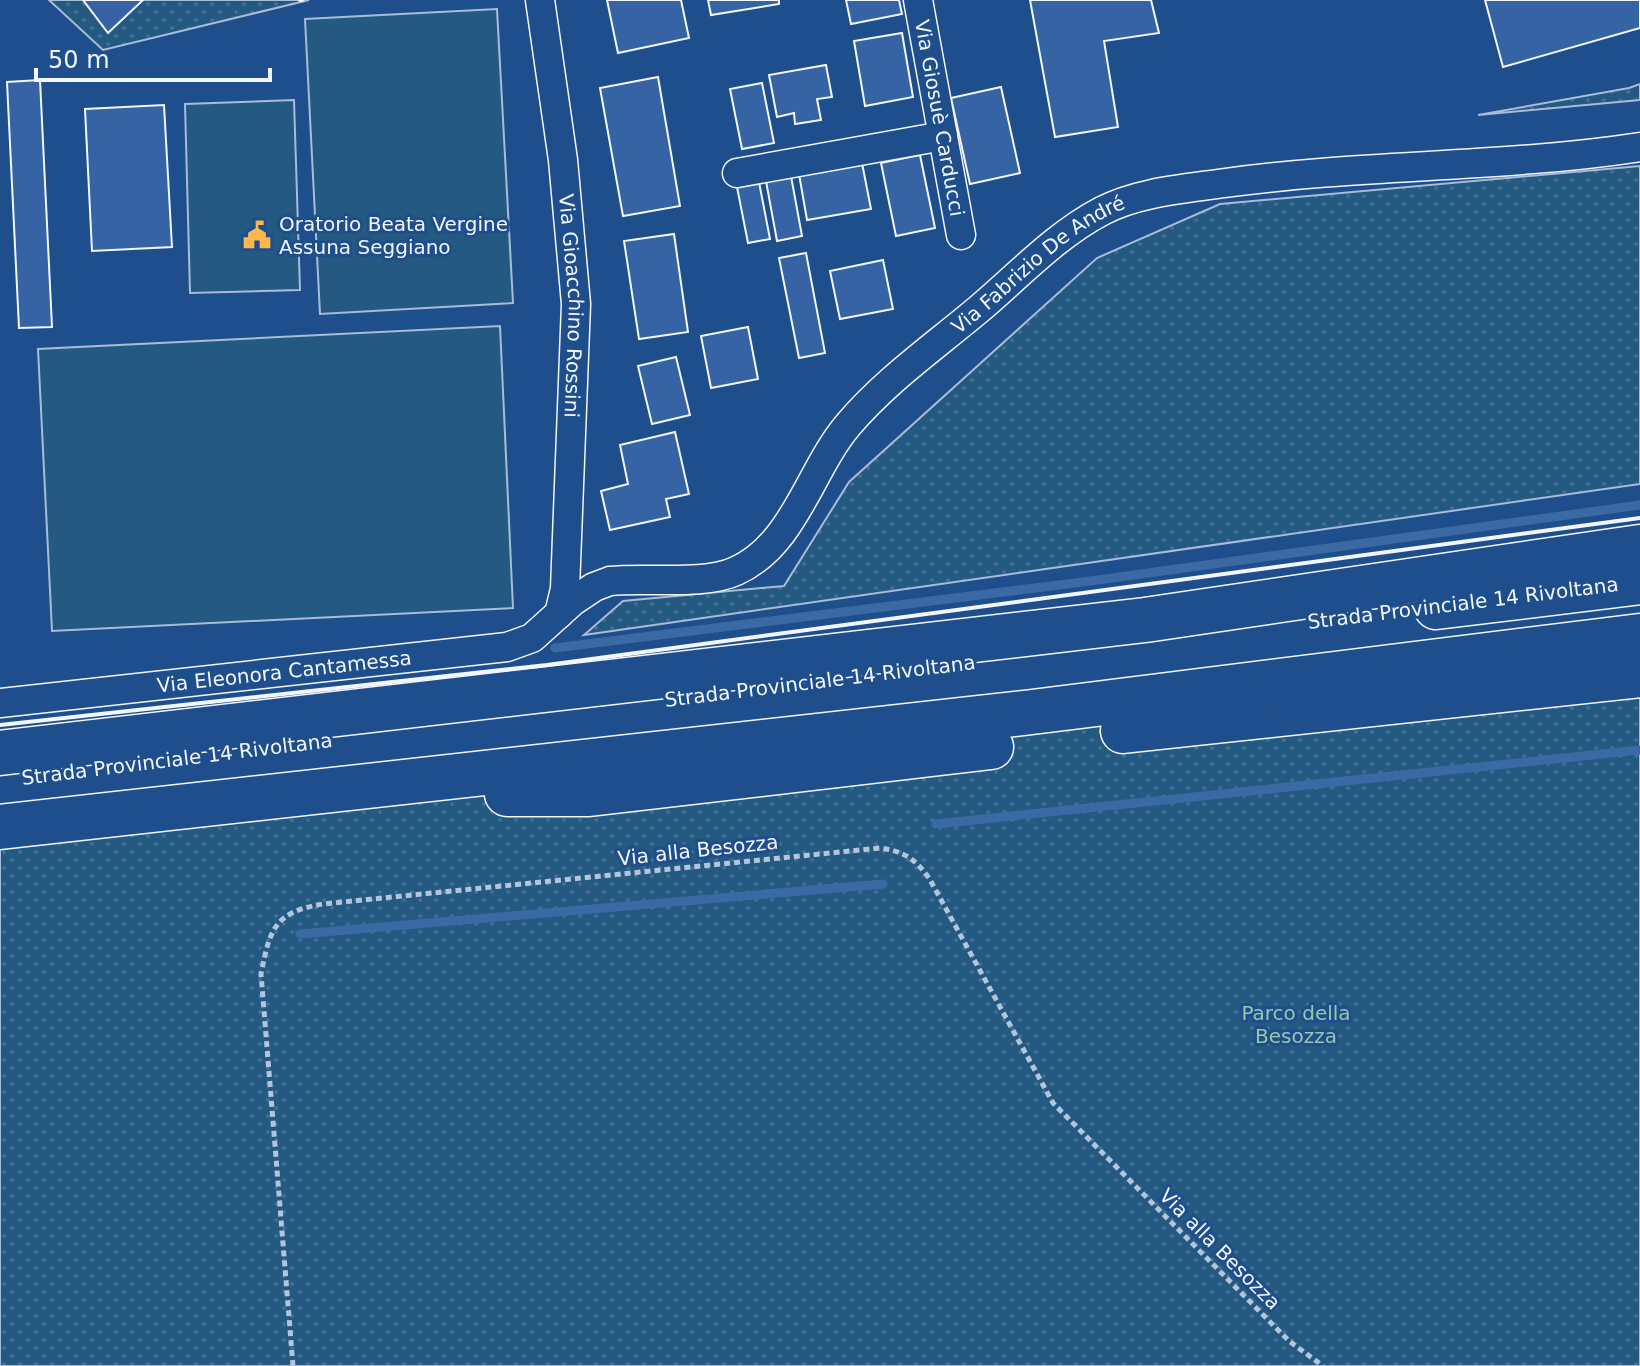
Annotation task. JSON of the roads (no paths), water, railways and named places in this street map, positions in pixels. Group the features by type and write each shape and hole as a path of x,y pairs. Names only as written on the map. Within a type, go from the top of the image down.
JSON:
{"highway":[{"path":"0,753 1129,622 1640,547"},
{"name":"Strada Provinciale 14 Rivoltana","path":"0,779 1640,582"},
{"path":"0,827 1032,712 1640,636"},
{"path":"305,792 589,794 1230,718 1640,675"}],"street":[{"name":"Via Gioacchino Rossini","path":"540,0 563,160 576,304 565,589 559,614"},
{"name":"Via Giosuè Carducci","path":"918,0 961,235"},
{"path":"737,173 943,136"},
{"name":"Via Fabrizio De André","path":"559,614 584,593 610,581 718,577 738,571 751,562 785,527 826,454 862,409 1070,231 1116,204 1246,180 1457,165 1640,147"},
{"name":"Via Eleonora Cantamessa","path":"0,703 507,647 532,638 559,614"}],"waterway":[{"path":"555,648 1083,582 1640,505"},
{"path":"936,824 1640,750"},
{"path":"300,934 883,884"}],"place":[{"name":"Oratorio Beata Vergine Assuna Seggiano","path":"257,235"}],"park label":[{"name":"Parco della Besozza","path":"1296,1024"}]}
